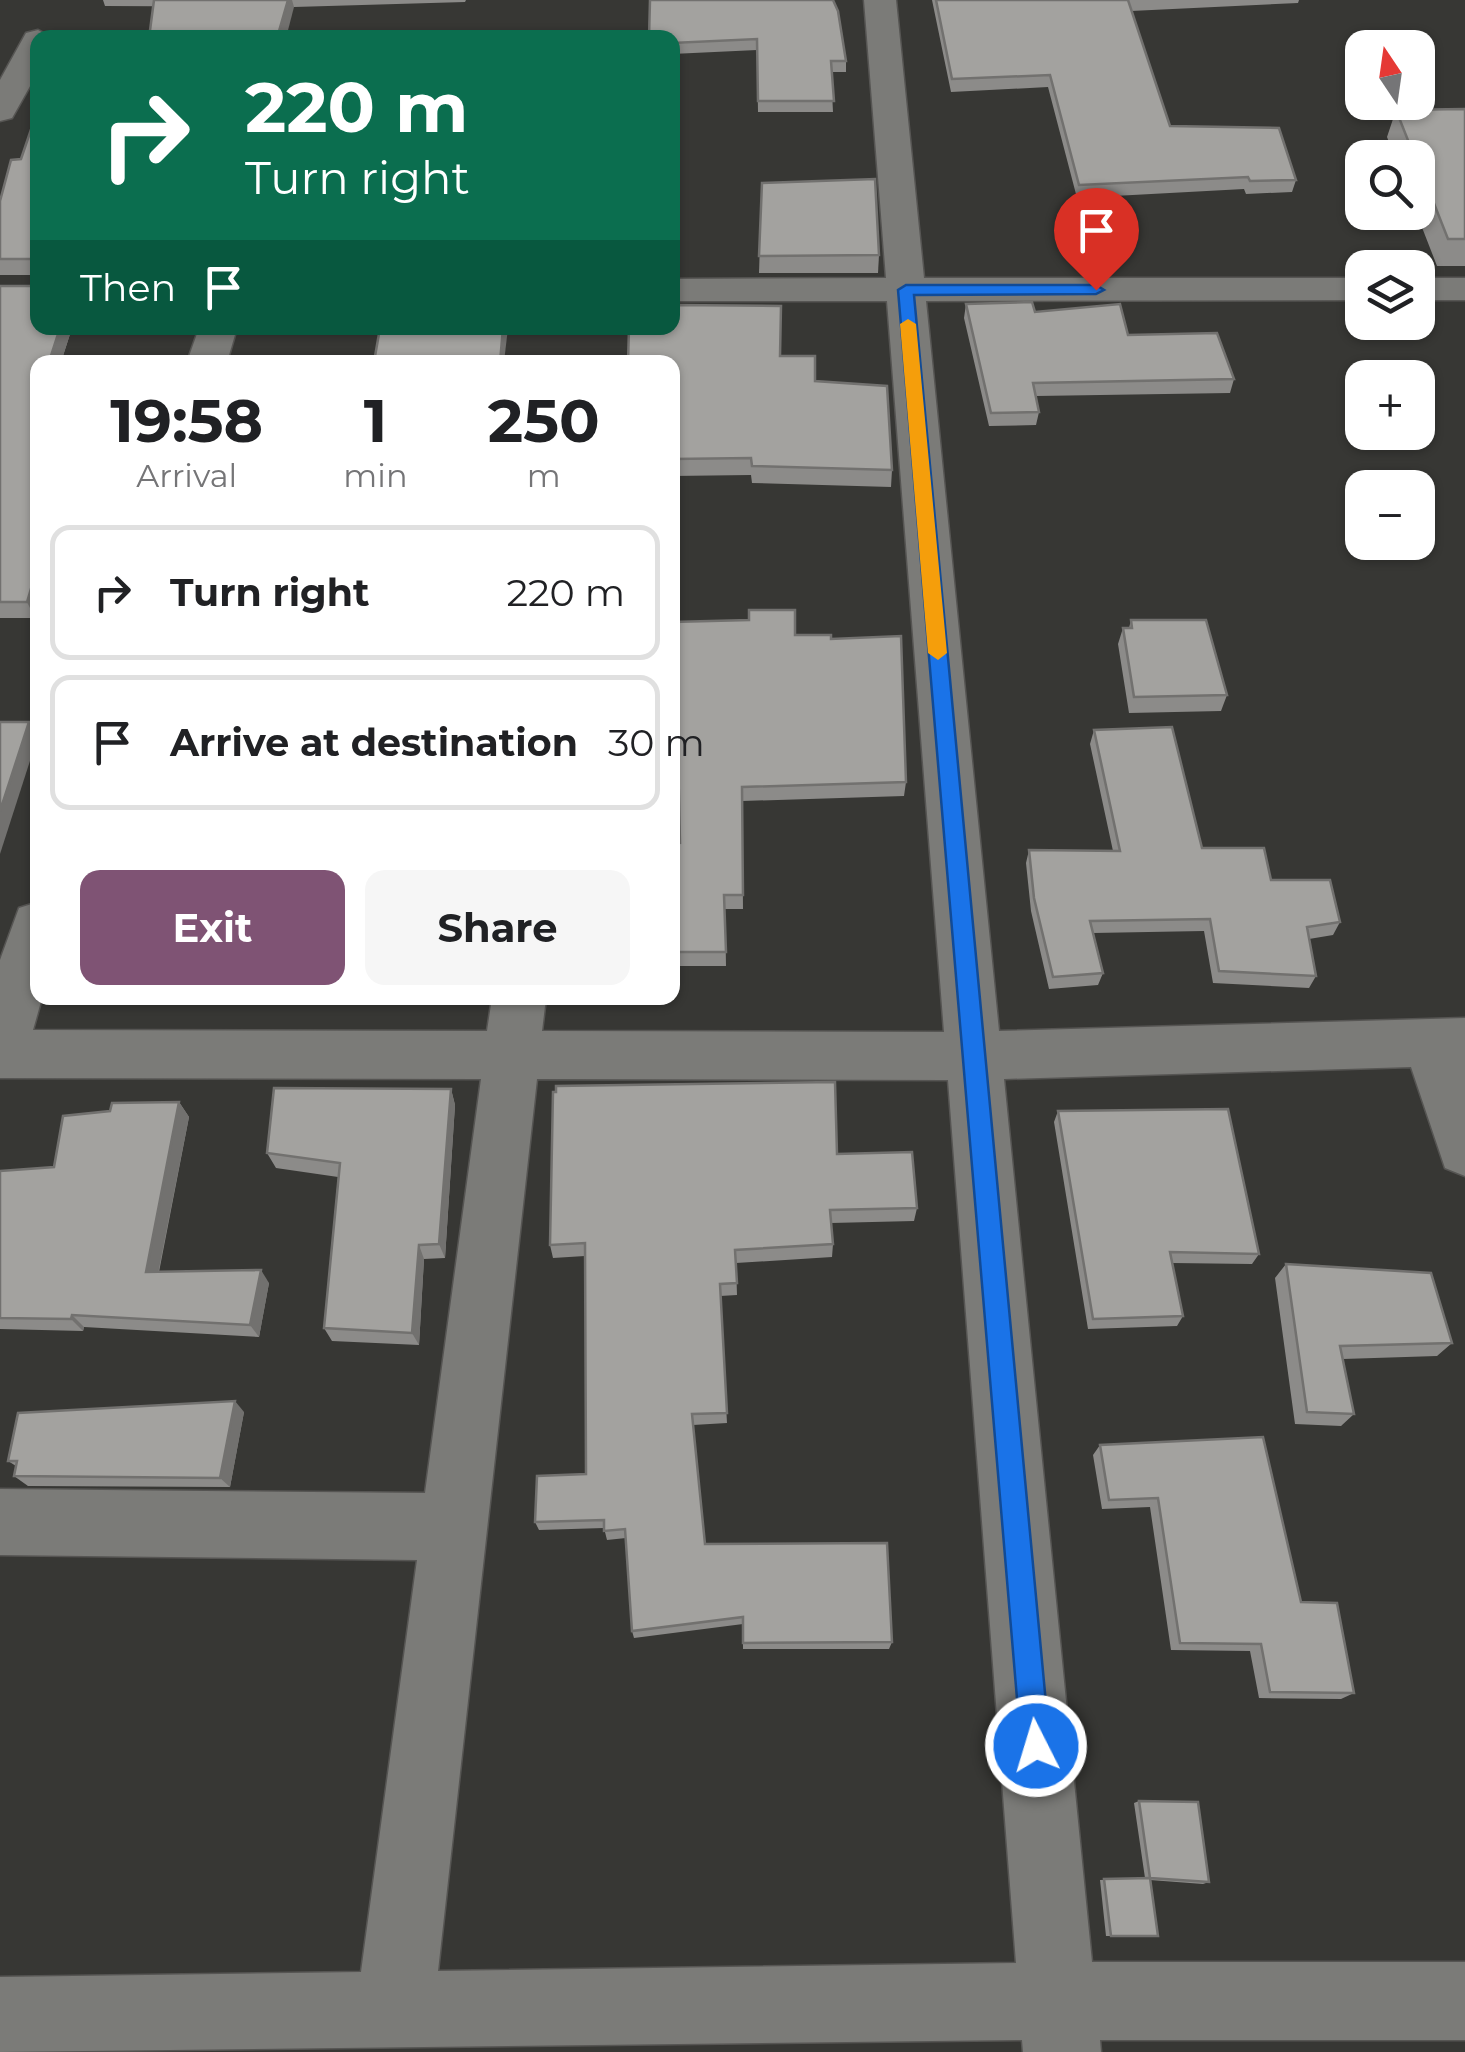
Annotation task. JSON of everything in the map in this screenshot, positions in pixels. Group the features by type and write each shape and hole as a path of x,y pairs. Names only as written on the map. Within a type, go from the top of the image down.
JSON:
{"street":[{"path":"880,0 1060,2027"},
{"path":"0,111 30,54"},
{"path":"680,290 1345,289"},
{"path":"1435,289 1465,289"},
{"path":"30,951 0,1051 516,1027 974,1056 1448,1042 1465,1150"},
{"path":"395,2010 516,1027"},
{"path":"0,1522 455,1527"},
{"path":"0,2016 395,2010 1060,2027 1465,2001"}],"building":[{"path":"154,0 288,0 279,30 150,30"},
{"path":"650,0 833,0 846,61 831,61 834,101 758,101 757,39 680,43 680,30 649,30"},
{"path":"936,0 1128,0 1170,126 1279,128 1296,180 1250,181 1248,177 1079,185 1050,75 952,79"},
{"path":"1435,109 1465,109 1465,239 1448,239 1435,206 1435,140 1408,140 1400,120 1435,120"},
{"path":"30,133 30,259 0,259 0,201 11,160 21,159"},
{"path":"875,179 879,255 759,256 762,183"},
{"path":"0,286 30,286 30,335 58,335 51,355 30,355 27,602 0,602"},
{"path":"1032,302 1035,312 1120,304 1128,335 1217,333 1234,379 1033,383 1039,412 991,413 966,304"},
{"path":"680,305 781,306 780,356 815,356 815,381 887,386 892,470 752,466 751,458 680,459 680,355 628,355 629,335 680,335"},
{"path":"379,335 502,335 501,355 375,355"},
{"path":"749,610 795,610 795,635 831,635 831,639 901,636 906,782 742,787 743,895 724,895 726,952 680,952 680,622 749,620"},
{"path":"1131,620 1206,620 1227,695 1134,697 1123,628 1132,628"},
{"path":"0,722 29,722 0,811"},
{"path":"1172,727 1202,848 1264,848 1271,880 1330,880 1340,922 1307,927 1316,976 1219,971 1210,919 1090,921 1103,973 1053,977 1034,898 1029,850 1120,851 1094,730"},
{"path":"835,1082 837,1154 912,1152 917,1208 830,1210 833,1244 735,1250 737,1283 720,1284 727,1413 692,1414 705,1544 887,1543 892,1642 743,1643 743,1617 632,1631 625,1529 604,1531 604,1520 535,1522 537,1476 586,1474 585,1243 550,1245 553,1092 556,1086"},
{"path":"274,1088 451,1089 439,1244 419,1245 412,1333 324,1328 340,1163 267,1153"},
{"path":"179,1102 146,1272 261,1270 250,1325 72,1315 71,1319 0,1318 0,1171 54,1167 63,1116 110,1111 112,1103"},
{"path":"1228,1109 1259,1254 1170,1252 1183,1316 1093,1319 1058,1111"},
{"path":"1286,1264 1431,1273 1452,1343 1340,1346 1354,1414 1307,1412"},
{"path":"235,1401 220,1478 14,1476 17,1461 8,1461 18,1413"},
{"path":"1263,1437 1301,1602 1337,1603 1354,1693 1270,1692 1261,1644 1180,1643 1158,1498 1109,1500 1100,1445"},
{"path":"1139,1801 1198,1802 1209,1882 1150,1878"},
{"path":"1150,1878 1158,1936 1111,1936 1104,1879"}],"slow traffic":[{"path":"908,324 938,653"}],"route":[{"path":"1036,1746 906,290 1096,290"}]}
